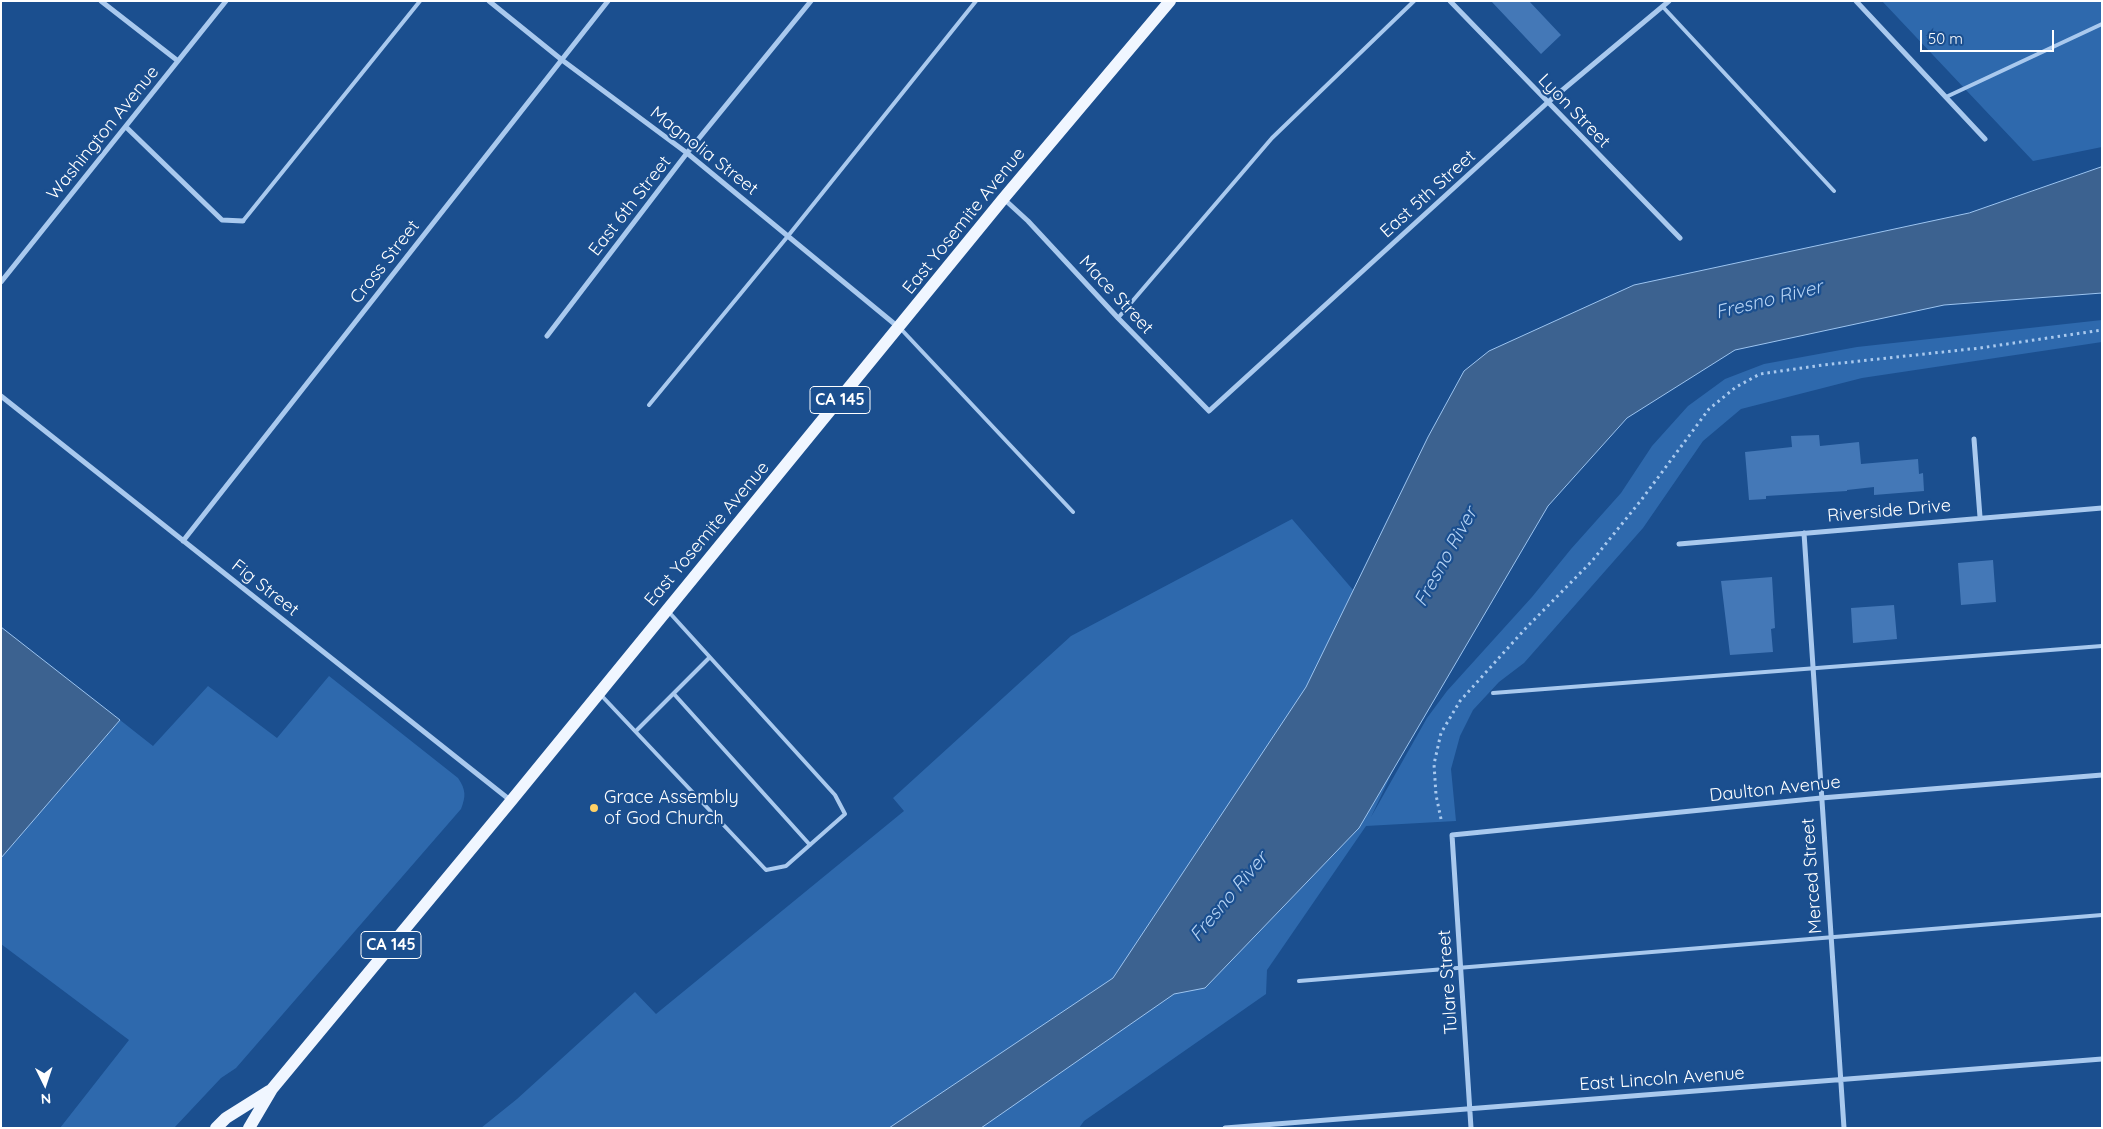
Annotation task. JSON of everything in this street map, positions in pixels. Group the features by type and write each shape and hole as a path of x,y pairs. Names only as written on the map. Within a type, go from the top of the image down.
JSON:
{"main road":[{"name":"East Yosemite Avenue","path":"249,1128 272,1089 511,801 1003,199 1170,1"},
{"name":"East Yosemite Avenue","path":"216,1128 226,1118 272,1089"}],"street":[{"path":"101,1 178,61"},
{"name":"Washington Avenue","path":"1,282 226,1"},
{"name":"Magnolia Street","path":"489,1 562,60 687,153 899,328"},
{"name":"Cross Street","path":"183,541 608,1"},
{"name":"East 6th Street","path":"547,336 687,153 812,1"},
{"name":"Lyon Street","path":"1450,1 1680,238"},
{"name":"East 5th Street","path":"1208,411 1548,103 1669,1"},
{"path":"1856,1 1985,138"},
{"path":"126,127 222,220 243,221"},
{"name":"Mace Street","path":"1003,199 1028,221 1208,411"},
{"name":"Fig Street","path":"1,396 511,801"},
{"path":"1974,440 1980,517"},
{"name":"Riverside Drive","path":"1679,544 2102,508"},
{"name":"Merced Street","path":"1804,533 1844,1128"},
{"name":"Daulton Avenue","path":"1452,835 1821,798 2102,775"},
{"name":"Tulare Street","path":"1452,835 1471,1128"},
{"name":"East Lincoln Avenue","path":"1225,1128 2102,1059"}],"lane":[{"path":"243,221 420,1"},
{"path":"649,405 788,236 976,1"},
{"path":"1118,318 1272,138 1414,1"},
{"path":"1663,7 1834,191"},
{"path":"1946,97 2102,24"},
{"path":"899,328 1073,512"},
{"path":"598,693 766,870 786,866 845,814 835,795 666,610"},
{"path":"1493,693 2102,646"},
{"path":"636,732 709,658"},
{"path":"674,694 810,845"},
{"path":"1299,981 2102,915"}],"path":[{"path":"1441,820 1436,795 1434,764 1441,733 1460,701 1525,629 1592,561 1642,499 1709,409 1736,387 1760,374 1823,365 1980,348 2102,330"}],"shaded area":[{"path":"1882,1 2102,1 2102,147 2033,161"},
{"path":"2102,320 2102,342 1862,378 1741,409 1703,441 1643,528 1524,663 1499,682 1473,710 1460,736 1451,769 1456,821 1366,826 1267,970 1266,994 1084,1121 1079,1128 481,1128 517,1099 635,992 656,1014 904,811 893,798 1071,636 1292,519 1434,684 1371,817 1427,718 1447,691 1532,597 1571,549 1621,493 1652,446 1688,406 1725,379 1764,364 1857,347"},
{"path":"329,676 458,778 463,786 464,793 461,809 236,1068 221,1078 174,1128 60,1128 129,1040 1,944 1,858 120,720 153,746 208,686 277,738"}],"water":[{"name":"Fresno River","path":"2102,167 2102,293 1944,305 1735,350 1627,418 1548,506 1359,828 1205,988 1174,994 981,1128 889,1128 1113,978 1306,687 1428,437 1464,371 1489,351 1634,285 1969,213"},
{"path":"1,627 120,720 1,858"}],"building":[{"path":"1491,1 1529,1 1561,35 1541,54"},
{"path":"1819,435 1820,446 1859,442 1861,464 1918,459 1919,474 1923,473 1924,491 1874,495 1874,487 1847,491 1766,496 1766,499 1749,500 1745,452 1792,447 1791,436"},
{"path":"1993,560 1996,602 1961,605 1958,563"},
{"path":"1772,577 1775,628 1771,629 1773,652 1730,655 1721,581"},
{"path":"1894,605 1897,639 1853,643 1851,608"}],"place":[{"name":"Grace Assembly of God Church","path":"594,808"}]}
